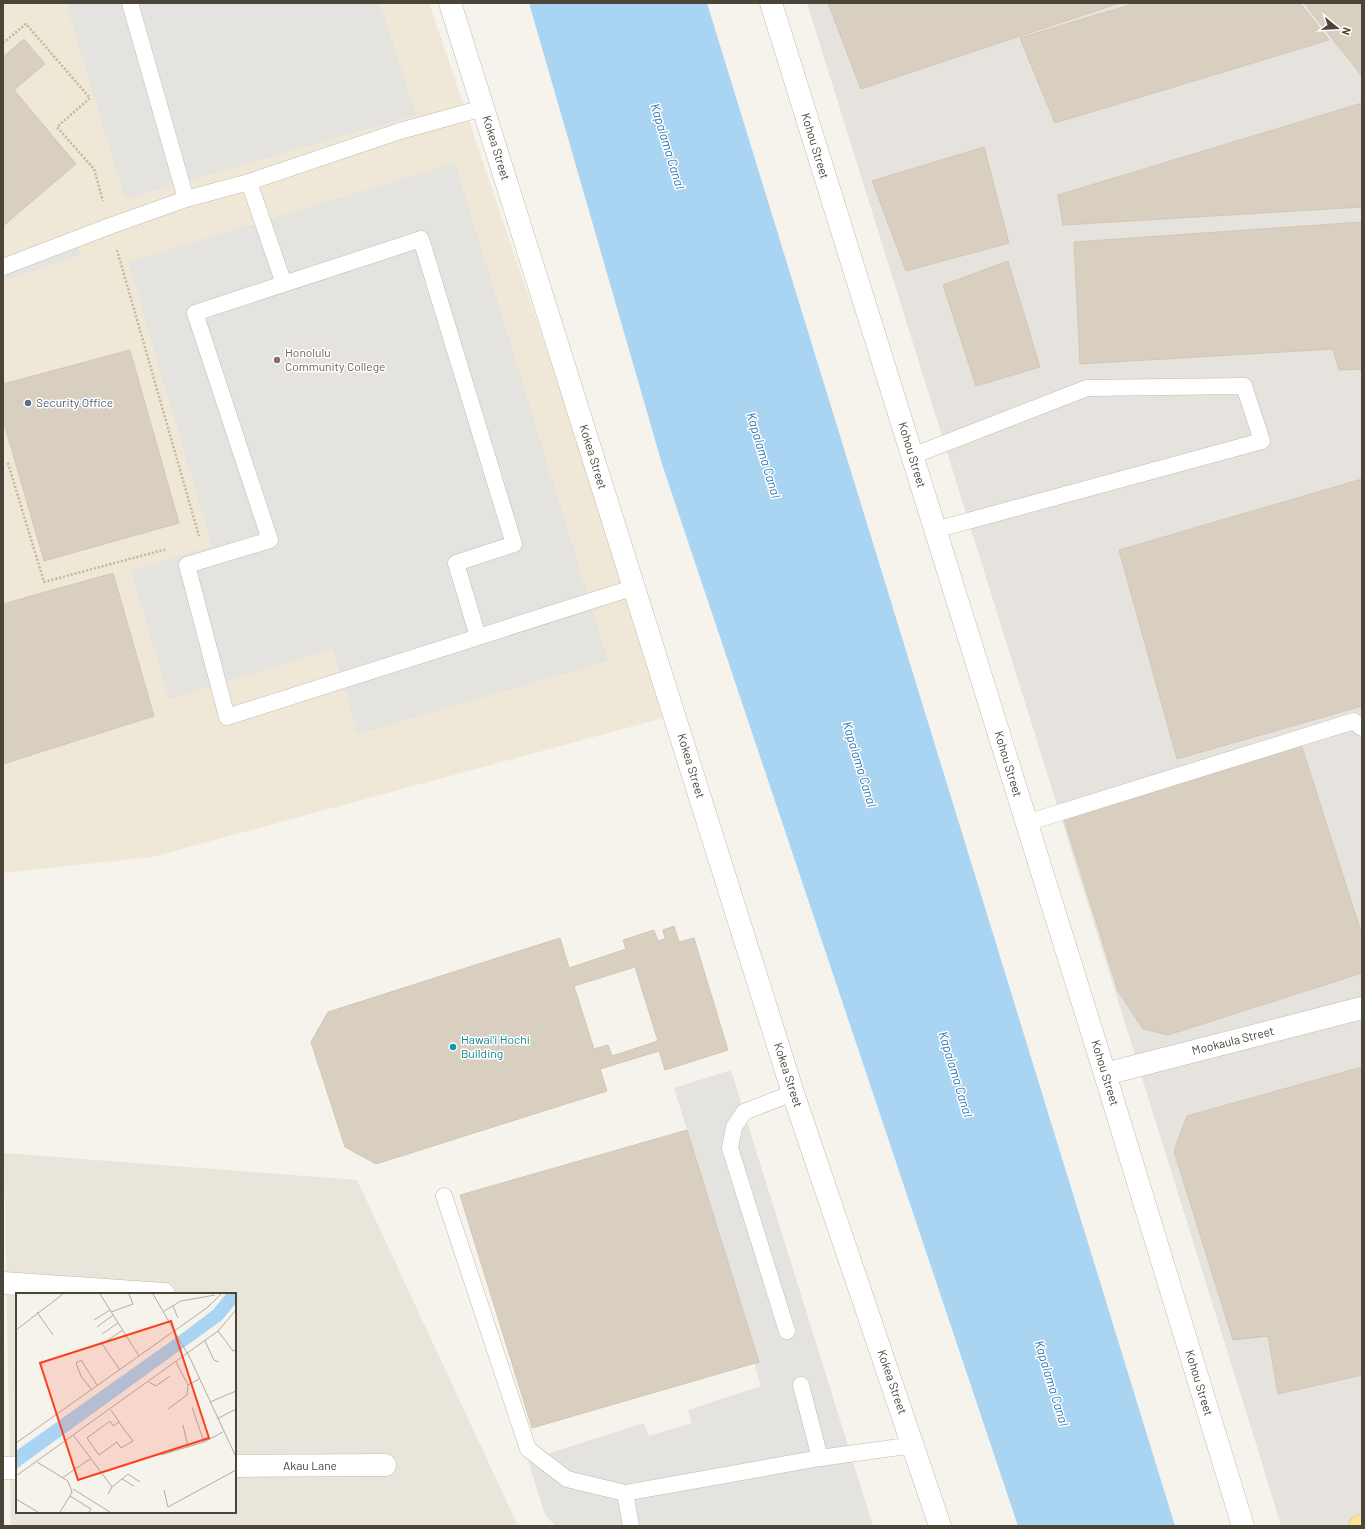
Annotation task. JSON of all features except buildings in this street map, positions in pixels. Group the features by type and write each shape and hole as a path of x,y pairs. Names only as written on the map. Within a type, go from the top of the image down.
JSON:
{"street":[{"name":"Kokea Street","path":"450,3 793,1093 914,1445 940,1526"},
{"name":"Kohou Street","path":"771,3 1105,1074 1243,1526"},
{"name":"Mookaula Street","path":"1105,1074 1362,1008"},
{"path":"3,1283 149,1293"},
{"name":"Akau Lane","path":"236,1466 385,1465"},
{"path":"3,1468 16,1468"}],"lane":[{"path":"130,3 186,200"},
{"path":"3,267 110,226 186,200 249,182 400,131 483,108"},
{"path":"249,182 284,284"},
{"path":"478,637 456,563 514,544 421,239 195,313 270,540 187,565 227,716 478,637 634,587"},
{"path":"912,456 1087,388 1244,386 1262,441 935,530"},
{"path":"1026,823 1354,722 1362,728"},
{"path":"787,1331 730,1148 734,1127 744,1112 793,1093"},
{"path":"444,1196 528,1449 567,1479 625,1493 820,1458 914,1445"},
{"path":"801,1385 820,1458"},
{"path":"625,1493 631,1526"}],"path":[{"path":"3,44 26,24 90,98 57,127 94,169 200,540"},
{"path":"8,463 44,582 171,548"}],"shaded area":[{"name":"Honolulu Community College","path":"3,3 429,3 671,716 152,857 3,873"},
{"path":"66,3 380,3 416,115 125,199"},
{"path":"807,3 1362,3 1362,1526 1281,1526"},
{"path":"455,163 608,661 358,734 333,649 169,699 131,571 212,546 128,262"},
{"path":"76,241 81,255 3,281 3,264"},
{"path":"731,1070 873,1526 556,1526 545,1515 528,1460 644,1423 649,1436 692,1423 688,1410 761,1386 754,1363 759,1361 674,1088"},
{"path":"4,1153 357,1180 518,1526 11,1526"}],"water":[{"name":"Kapalama Canal","path":"529,3 707,3 1175,1526 1018,1526 662,464"}],"place":[{"name":"Honolulu Community College","path":"277,360"},
{"name":"Security Office","path":"28,403"},
{"name":"Hawai'i Hochi Building","path":"453,1047"}]}
